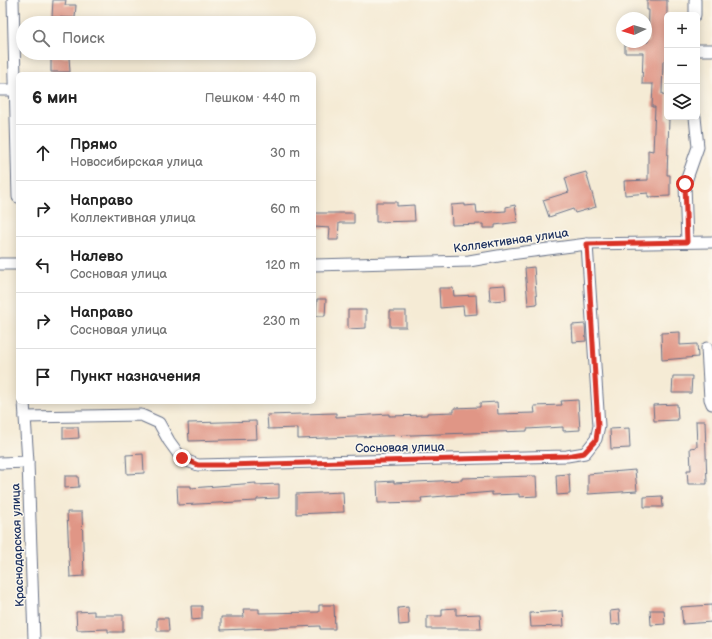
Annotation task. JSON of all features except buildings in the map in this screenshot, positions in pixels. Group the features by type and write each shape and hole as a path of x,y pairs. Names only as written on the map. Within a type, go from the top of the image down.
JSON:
{"street":[{"path":"13,0 16,126"},
{"path":"695,0 695,12"},
{"path":"700,50 712,50"},
{"path":"0,90 15,90"},
{"path":"687,242 685,184 698,147 695,120"},
{"name":"Коллективная улица","path":"316,265 470,261 587,244 712,242"},
{"name":"Сосновая улица","path":"24,417 141,414 159,423 169,441 182,458 198,465 567,456 584,453 596,440 598,426 587,244"},
{"path":"0,264 16,264"},
{"path":"707,348 710,399 712,404"},
{"name":"Краснодарская улица","path":"24,404 28,462 34,639"},
{"path":"0,462 28,462"}],"route":[{"path":"182,458 198,465 227,465 567,456 584,453 596,440 598,426 587,244 687,242 685,184"}]}
